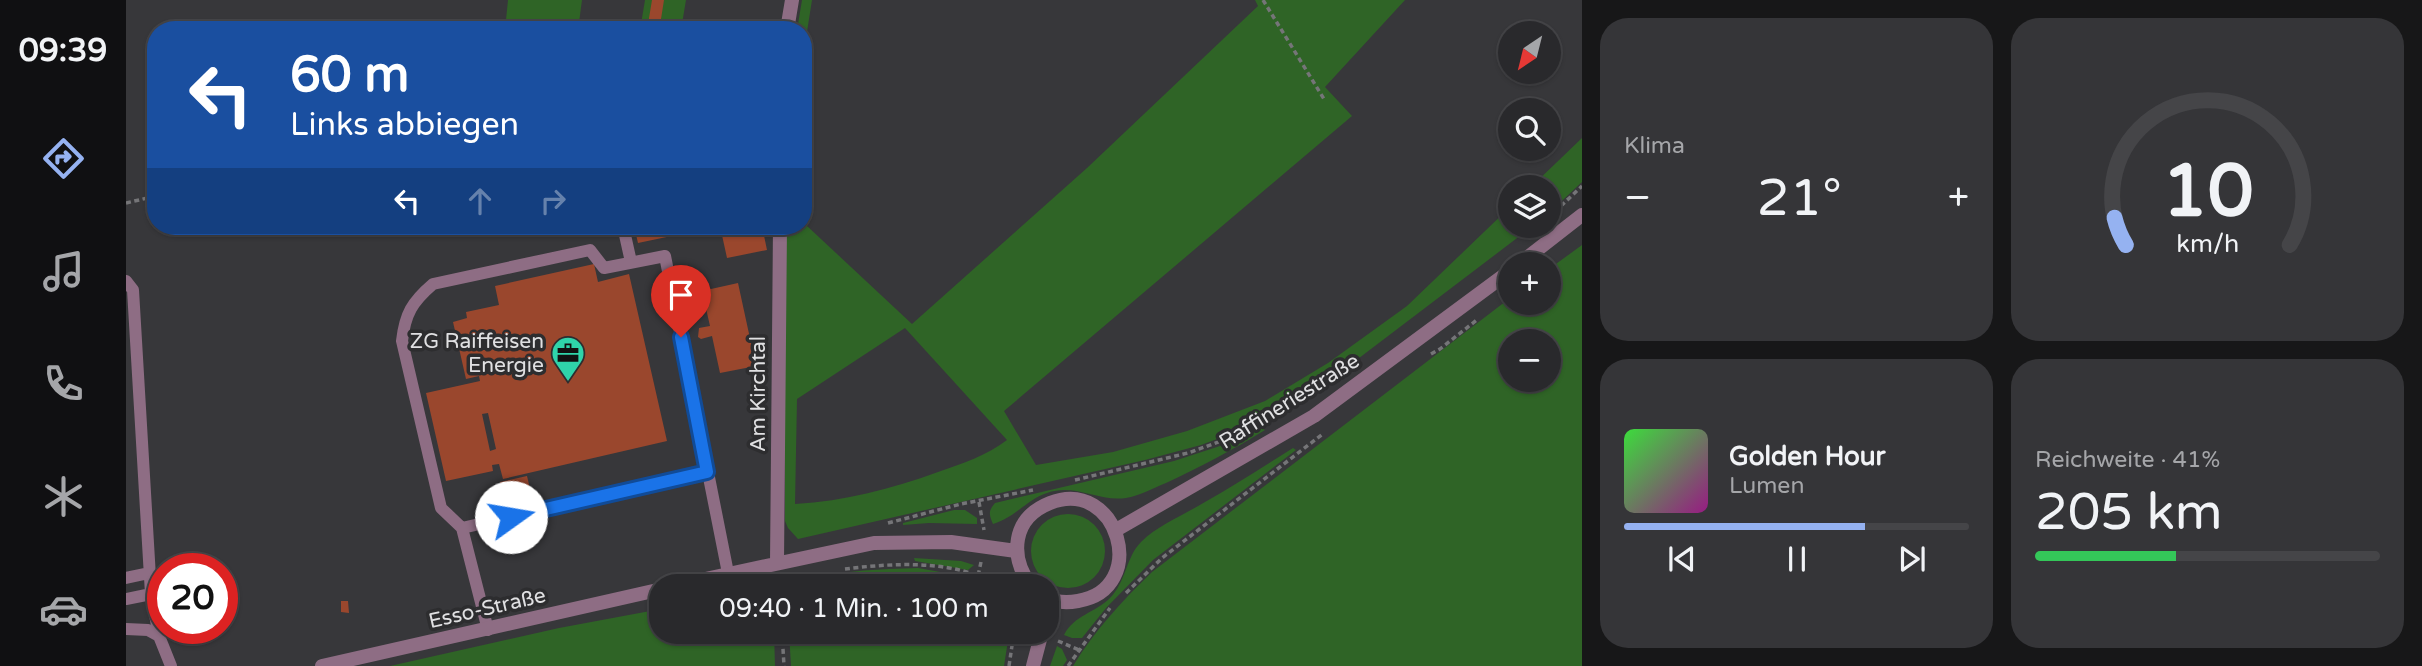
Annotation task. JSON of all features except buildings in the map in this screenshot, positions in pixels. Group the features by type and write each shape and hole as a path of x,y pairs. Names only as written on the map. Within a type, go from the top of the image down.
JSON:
{"street":[{"path":"788,21 792,0"},
{"path":"1534,252 1582,215"},
{"name":"Am Kirchtal","path":"777,563 780,235"},
{"name":"Raffineriestraße","path":"1116,530 1314,416 1498,280"},
{"path":"1022,574 1016,551 1019,533 1028,518 1041,506 1057,500 1075,499 1092,505 1106,515 1116,530 1120,547 1119,564 1112,579 1100,592 1085,600 1068,603 1059,601"},
{"path":"724,574 893,541 962,543 1016,551"},
{"name":"Esso-Straße","path":"322,666 649,592"},
{"path":"1033,666 1039,644"}],"lane":[{"path":"625,235 631,262"},
{"path":"488,630 462,528 441,508 402,341 404,320 417,298 433,284 590,250 604,268 664,256 728,573"},
{"path":"126,281 133,290 148,553"},
{"path":"462,528 707,472"},
{"path":"126,578 147,573"},
{"path":"126,599 147,595"},
{"path":"126,629 147,630"},
{"path":"162,644 171,666"}],"path":[{"path":"1263,0 1324,99"},
{"path":"1561,206 1582,186"},
{"path":"126,203 147,198"},
{"path":"1424,357 1440,349 1480,318"},
{"path":"1071,481 1188,453 1252,430"},
{"path":"1121,598 1162,558 1328,430"},
{"path":"877,526 961,503 979,502 1035,489"},
{"path":"844,569 883,564 914,565 971,574"},
{"path":"1068,666 1111,608"},
{"path":"783,644 784,666"},
{"path":"1009,666 1012,644"}],"green space":[{"path":"508,0 582,0 579,21 506,21"},
{"path":"645,0 686,0 682,21 642,21"},
{"path":"802,0 812,0 809,21 798,21"},
{"path":"1255,0 1405,0 1325,87 1352,116 1004,411 1036,465 1113,452 1187,431 1265,401 1328,363 1407,306 1498,219 1498,238 1517,238 1342,371 1270,417 1236,432 1201,445 1145,460 798,539 785,521 785,235 812,235 812,231 912,324 1087,168 1258,6","holes":["905,328 1007,440 974,459 903,484 868,493 795,504 797,399"]},
{"path":"1582,138 1582,182 1561,202 1561,175 1543,175"},
{"path":"1582,245 1582,666 1073,666 1110,616 1152,572 1498,307 1498,315 1561,315 1561,260"},
{"path":"1261,428 1265,430 1216,458 1136,496 1116,499 1077,491 1057,491 1040,496 993,524 990,511 995,503 1174,461 1220,446"},
{"path":"1293,448 1296,450 1153,560 1106,608 1082,638 1064,635 1079,618 1110,598 1136,548 1148,536"},
{"path":"954,510 965,510 977,518 977,524 903,525 903,523"},
{"path":"1061,515 1075,515 1088,520 1099,531 1104,544 1104,558 1099,571 1088,582 1075,587 1059,586 1059,574 1040,574 1032,558 1032,544 1037,531 1048,520"},
{"path":"914,558 961,561 974,565 968,570 915,561"},
{"path":"918,568 951,574 838,574"},
{"path":"649,611 649,644 774,644 775,666 390,666 559,628"},
{"path":"790,644 1007,644 1004,666 791,666"},
{"path":"1057,646 1062,649 1067,660 1063,666 1050,666"}],"place":[{"name":"ZG Raiffeisen Energie","path":"568,383"}],"route":[{"path":"511,517 707,472 681,337"}]}
